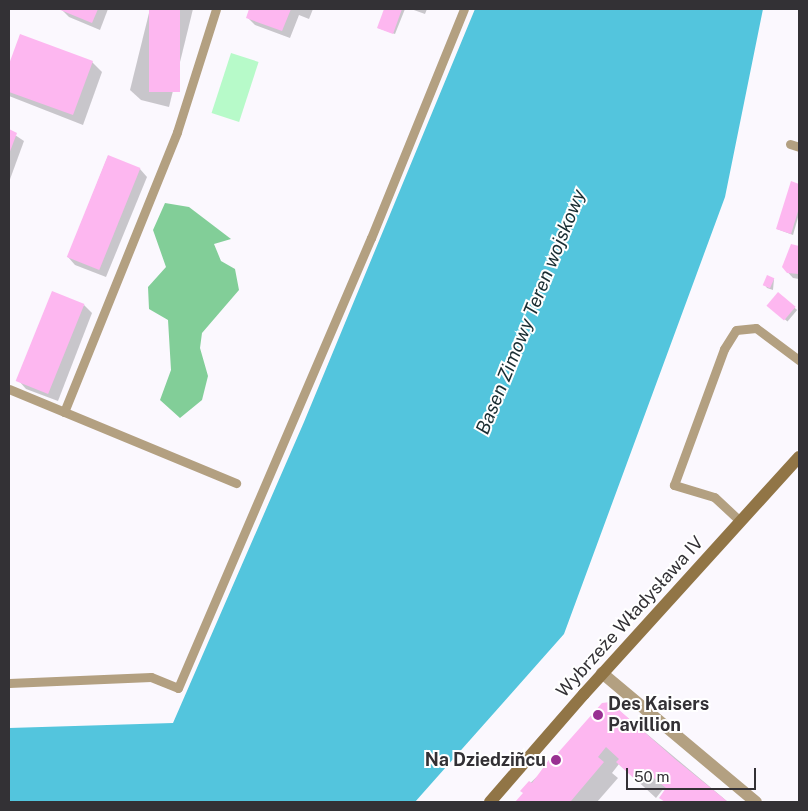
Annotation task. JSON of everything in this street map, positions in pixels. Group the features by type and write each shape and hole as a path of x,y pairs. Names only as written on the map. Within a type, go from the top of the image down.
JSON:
{"street":[{"name":"Wybrzeże Władysława IV","path":"490,802 602,673 799,456"},
{"path":"602,673 756,802"}],"lane":[{"path":"64,412 177,132 216,9"},
{"path":"9,683 151,677 178,688 371,238 464,9"},
{"path":"740,521 714,497 674,485 729,336 746,326 765,331 799,360"},
{"path":"9,389 236,483"}],"green space":[{"path":"231,53 259,62 239,122 212,113"},
{"path":"165,203 189,207 231,239 214,244 221,261 235,269 239,290 202,333 200,348 208,376 202,400 180,418 160,400 171,370 168,320 149,309 148,287 166,267 153,230"}],"water":[{"name":"Basen Zimowy Teren wojskowy","path":"475,9 763,9 725,197 564,634 415,802 9,802 9,728 173,723 304,422"}],"building":[{"path":"58,9 98,9 92,23"},
{"path":"149,9 180,9 180,92 149,92"},
{"path":"249,9 291,9 282,31 246,18"},
{"path":"384,9 402,9 393,34 377,28"},
{"path":"20,34 93,61 73,115 9,92 9,64"},
{"path":"9,129 17,133 9,154"},
{"path":"108,155 140,168 99,270 67,257"},
{"path":"791,181 799,184 799,208 791,234 776,229"},
{"path":"791,244 799,246 799,274 787,273 782,267"},
{"path":"767,275 774,278 770,288 763,285"},
{"path":"52,291 84,304 48,394 16,381"},
{"path":"778,292 796,307 784,321 766,306"},
{"path":"610,702 728,802 665,802 659,798 666,788 649,774 640,784 616,762 619,759 606,747 598,757 604,762 571,801 515,802 523,793 520,791 529,781 532,783 554,753 556,755 602,703"}],"place":[{"name":"Des Kaisers Pavillion","path":"598,715"},
{"name":"Na Dziedziñcu","path":"556,760"}]}
